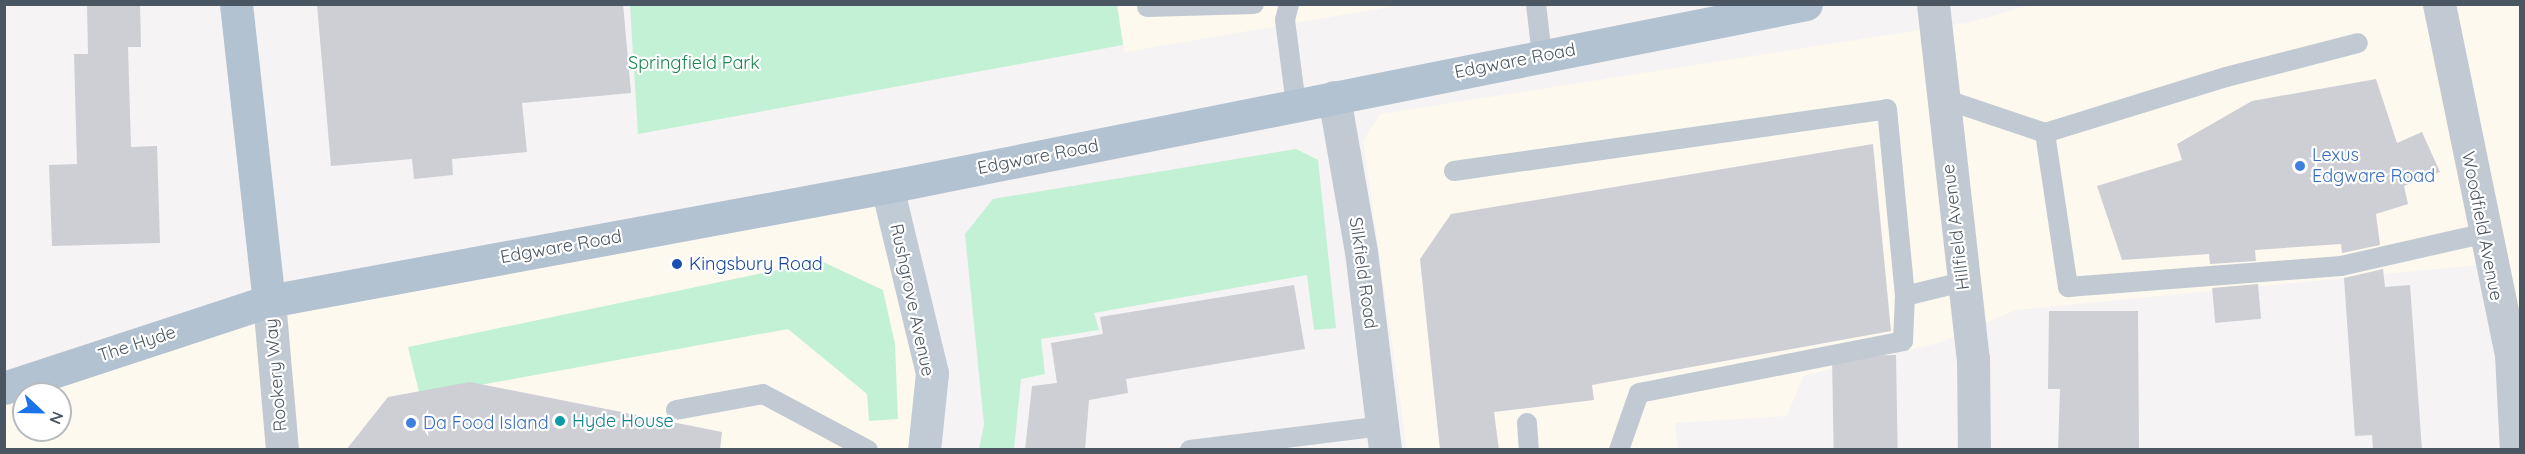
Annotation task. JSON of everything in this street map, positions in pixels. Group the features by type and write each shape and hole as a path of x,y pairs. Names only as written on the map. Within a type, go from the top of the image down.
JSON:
{"main road":[{"path":"236,4 269,301"},
{"name":"Edgware Road","path":"269,301 887,187 1806,4"},
{"name":"The Hyde","path":"4,388 269,301"}],"street":[{"name":"Hillfield Avenue","path":"1933,4 1941,98 1973,358 1974,450"},
{"name":"Woodfield Avenue","path":"2439,4 2482,234 2509,303 2516,450"},
{"name":"Silkfield Road","path":"1334,97 1361,251 1384,438"},
{"name":"Rushgrove Avenue","path":"887,187 932,372 924,450"},
{"name":"Rookery Way","path":"269,301 282,449"}],"lane":[{"path":"1147,7 1254,4"},
{"path":"1289,4 1285,20 1296,105"},
{"path":"1536,4 1542,56"},
{"path":"1941,98 2045,133 2226,77 2358,43"},
{"path":"1454,171 1887,110 1905,296 1903,341 1639,393 1618,440 1620,450"},
{"path":"2045,133 2068,287 2341,266 2482,234"},
{"path":"1905,296 1962,282"},
{"path":"676,410 763,394 868,450"},
{"path":"1527,423 1529,450"},
{"path":"1190,450 1384,438"}],"shaded area":[{"path":"1117,4 1401,5 1125,52"},
{"path":"2030,5 2520,5 2520,362 2489,264 2016,310 1942,342 1803,376 1787,416 1675,423 1678,449 1407,449 1363,141 1380,114 1971,22"},
{"path":"887,187 931,368 924,450 5,449 4,383 227,305"}],"green space":[{"name":"Springfield Park","path":"630,5 1117,5 1123,45 638,134"},
{"path":"1296,149 1318,160 1336,328 1314,330 1307,275 1094,313 1099,330 1041,339 1045,374 1021,379 1014,449 979,449 984,424 965,234 993,199"},
{"path":"821,261 883,290 895,344 898,419 869,421 867,394 788,329 420,396 408,347"}],"building":[{"path":"87,4 140,4 141,47 128,47 131,147 157,146 160,243 52,246 49,165 77,164 74,54 88,54"},
{"path":"623,4 631,93 522,103 527,152 452,159 453,175 414,179 412,159 331,166 317,5"},
{"name":"Lexus Edgware Road","path":"2376,79 2397,143 2422,132 2440,172 2404,186 2408,204 2376,214 2380,245 2342,253 2341,244 2255,250 2256,261 2210,264 2209,254 2122,260 2097,186 2182,160 2177,144 2252,101"},
{"path":"1873,144 1891,331 1592,385 1594,400 1494,412 1499,450 1440,450 1420,259 1451,214"},
{"path":"2383,269 2385,287 2410,285 2422,450 2373,450 2372,435 2355,436 2344,278"},
{"path":"2258,284 2261,319 2215,323 2212,288"},
{"path":"1294,285 1305,349 1126,379 1128,393 1089,400 1085,450 1025,450 1032,386 1057,383 1051,343 1103,334 1100,317"},
{"path":"2049,311 2138,311 2139,450 2058,450 2060,389 2048,389"},
{"path":"1896,355 1898,449 1834,450 1832,356"},
{"name":"Hyde House","path":"470,382 722,432 720,450 346,450 388,397"}],"place":[{"name":"Lexus Edgware Road","path":"2300,166"},
{"name":"Kingsbury Road","path":"677,264"},
{"name":"Hyde House","path":"560,421"},
{"name":"Da Food Island","path":"411,423"}]}
